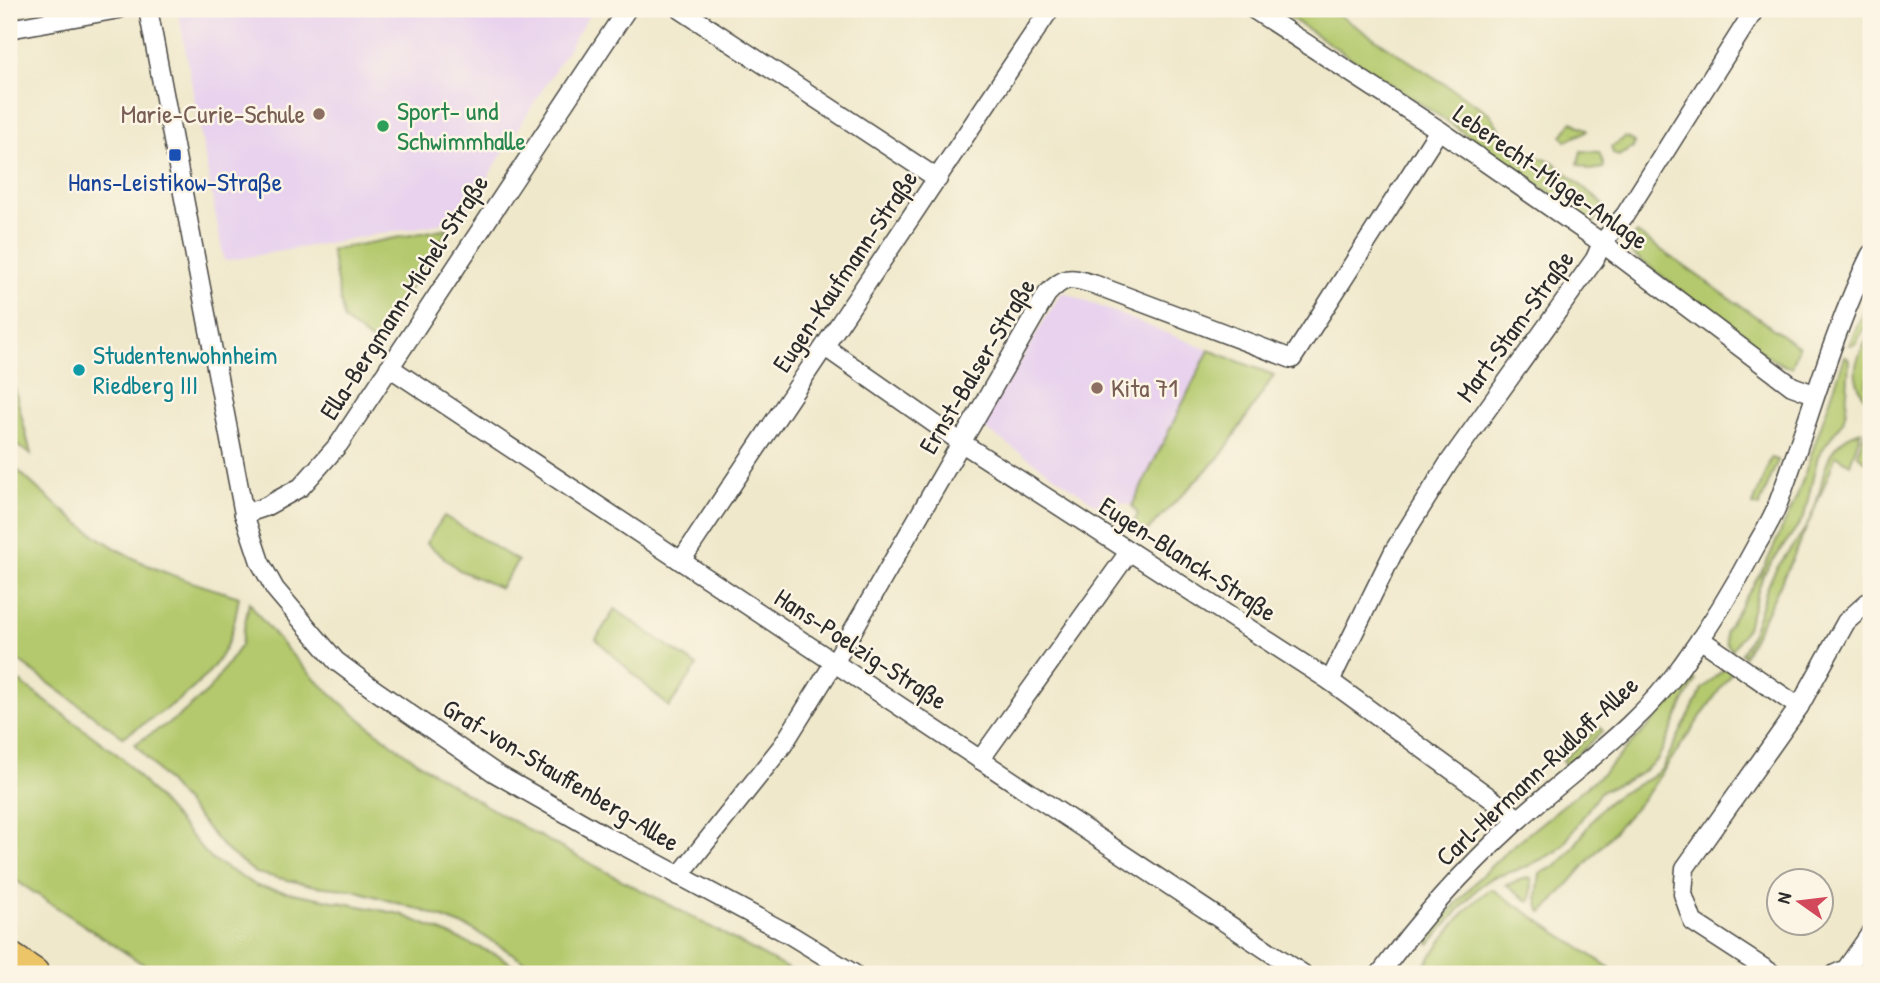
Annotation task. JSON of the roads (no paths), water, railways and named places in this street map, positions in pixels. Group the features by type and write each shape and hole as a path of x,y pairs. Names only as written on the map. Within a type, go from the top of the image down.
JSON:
{"highway":[{"path":"9,958 33,974"}],"street":[{"path":"9,29 119,9"},
{"name":"Graf-von-Stauffenberg-Allee","path":"148,9 244,514 260,562 275,589 336,661 495,773 781,930 854,974"},
{"name":"Ella-Bergmann-Michel-Straße","path":"244,514 265,507 301,487 339,444 627,9"},
{"path":"681,9 938,179"},
{"name":"Eugen-Kaufmann-Straße","path":"681,561 1050,9"},
{"name":"Leberecht-Migge-Anlage","path":"1252,9 1439,131 1602,243 1791,386 1814,394"},
{"name":"Mart-Stam-Straße","path":"1330,681 1395,550 1448,464 1595,259 1602,243 1625,215 1755,9"},
{"name":"Ernst-Balser-Straße","path":"679,876 783,745 835,663 1047,294 1059,281 1070,278 1096,285 1292,359 1439,131"},
{"name":"Carl-Hermann-Rudloff-Allee","path":"1380,974 1428,911 1472,864 1519,819 1606,748 1661,692 1700,639 1740,577 1776,509 1842,317 1867,273 1871,254"},
{"name":"Eugen-Blanck-Straße","path":"825,347 962,443 1330,681 1519,819"},
{"name":"Hans-Poelzig-Straße","path":"389,367 1303,974"},
{"path":"980,760 1129,552"},
{"path":"1773,974 1693,922 1683,894 1685,868 1799,707 1846,622 1868,602 1871,603"},
{"path":"1700,639 1799,707"},
{"path":"1835,974 1846,969 1871,933"}],"place":[{"name":"Marie-Curie-Schule","path":"319,114"},
{"name":"Sport- und Schwimmhalle","path":"383,126"},
{"name":"Hans-Leistikow-Straße","path":"175,155"},
{"name":"Studentenwohnheim Riedberg III","path":"79,370"},
{"name":"Kita 71","path":"1097,388"}]}
